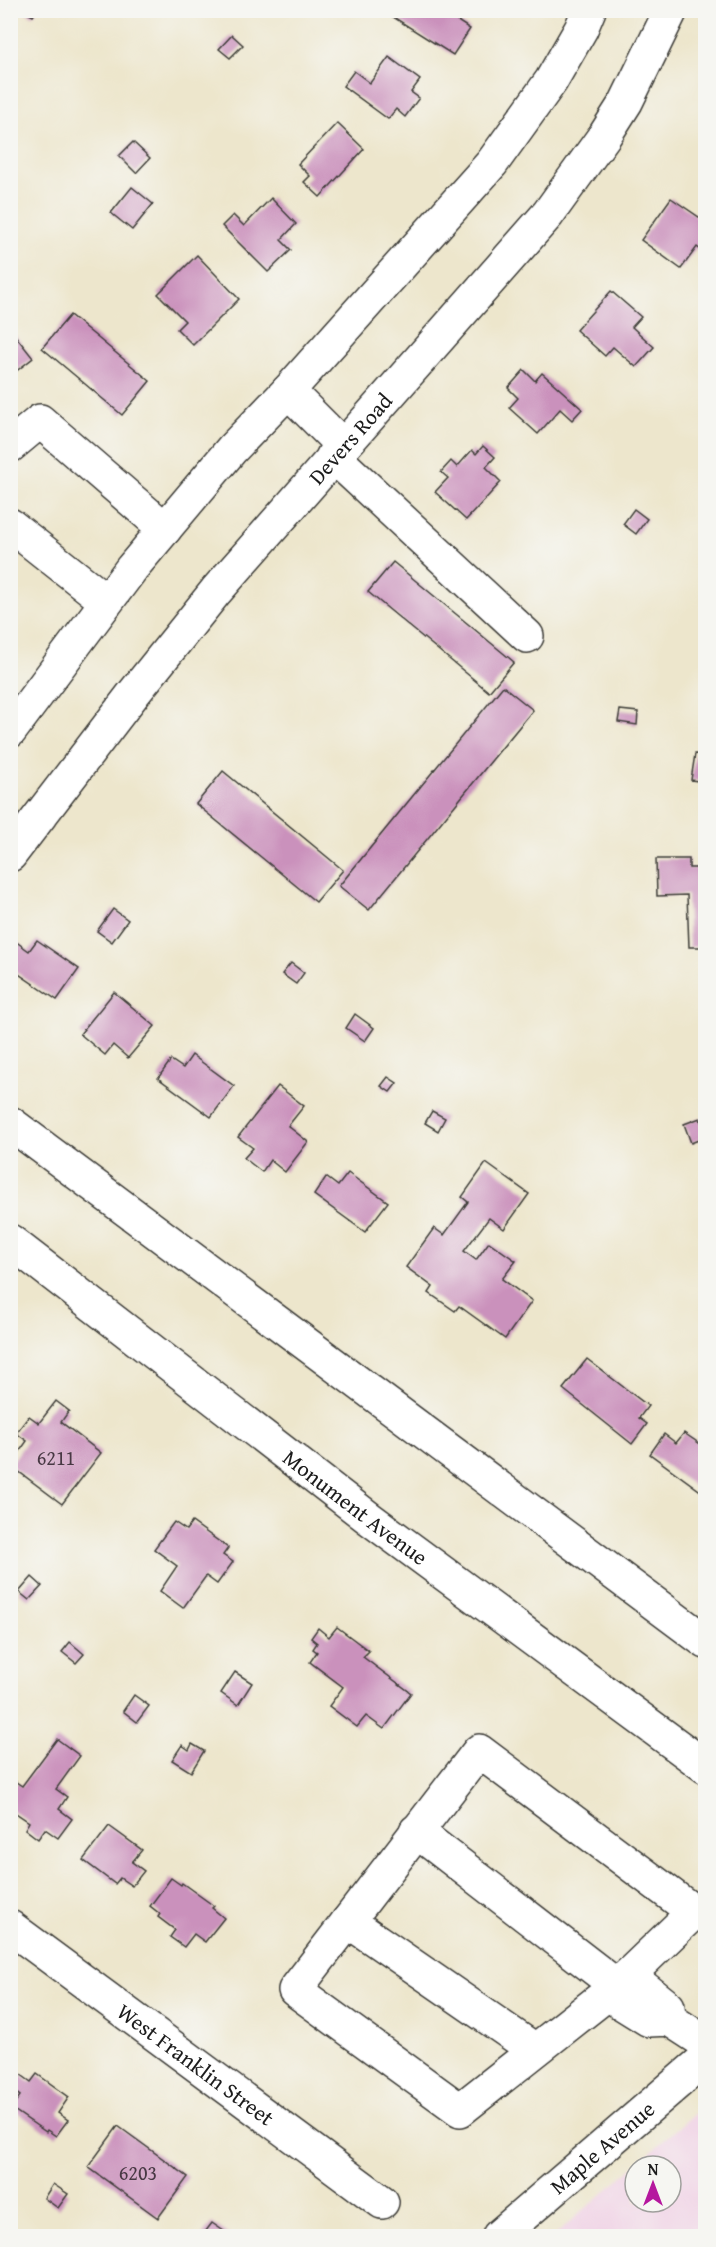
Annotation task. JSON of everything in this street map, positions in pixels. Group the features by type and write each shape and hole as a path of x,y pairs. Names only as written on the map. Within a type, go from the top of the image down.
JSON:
{"street":[{"path":"10,731 106,601 232,449 288,391 492,163 551,81 581,29 589,10"},
{"name":"Devers Road","path":"10,855 208,600 548,214 626,102 671,10"},
{"path":"288,391 338,451 527,636"},
{"path":"10,446 40,422 165,529"},
{"path":"10,525 106,601"},
{"path":"10,1123 705,1642"},
{"name":"Monument Avenue","path":"10,1241 370,1519 705,1767"},
{"path":"479,1751 693,1912 617,1986 460,2110 295,1990 348,1921 479,1751"},
{"path":"416,1831 617,1986 620,2002 649,2020 669,2019 705,2043"},
{"path":"348,1921 536,2050"},
{"name":"West Franklin Street","path":"10,1927 382,2202"},
{"name":"Maple Avenue","path":"499,2236 705,2058"}],"shaded area":[{"path":"705,2104 705,2236 554,2236 623,2176 623,2214 683,2214 683,2154 648,2154"}],"building":[{"path":"22,10 37,10 33,16"},
{"path":"393,10 462,10 456,20 470,29 453,55 390,15"},
{"path":"232,35 243,45 230,58 219,49"},
{"path":"389,57 420,80 411,92 419,98 405,117 396,109 388,119 343,86 354,71 370,83"},
{"path":"337,123 364,149 320,197 304,182 310,176 298,164"},
{"path":"133,142 150,158 136,173 119,156"},
{"path":"132,187 153,204 132,230 111,213"},
{"path":"271,198 296,224 281,240 291,250 268,272 222,226 233,215 244,226"},
{"path":"671,198 706,222 706,254 697,247 681,269 641,240"},
{"path":"197,255 239,299 193,345 177,329 185,321 158,294"},
{"path":"611,291 641,317 632,327 654,347 636,367 613,347 605,356 576,330"},
{"path":"70,315 150,381 122,415 42,348"},
{"path":"10,329 33,358 10,376"},
{"path":"524,370 535,381 542,373 582,409 572,420 560,409 538,434 509,408 518,398 508,388"},
{"path":"483,446 495,457 486,467 501,482 466,520 435,492 448,478 441,472 451,461 457,467 472,450 476,454"},
{"path":"634,509 647,519 636,534 623,524"},
{"path":"393,562 514,662 489,692 368,592"},
{"path":"503,686 533,710 369,910 339,886"},
{"path":"620,710 638,712 637,725 618,722"},
{"path":"695,754 706,755 706,782 691,780"},
{"path":"223,771 343,870 316,902 196,804"},
{"path":"656,859 689,859 689,868 706,868 706,947 689,947 687,895 657,896"},
{"path":"113,909 128,920 112,942 97,931"},
{"path":"37,940 79,969 57,1000 10,968 10,947 15,941 29,951"},
{"path":"291,963 304,973 296,984 282,974"},
{"path":"114,992 155,1026 128,1058 113,1045 105,1055 80,1034"},
{"path":"355,1014 374,1028 365,1041 346,1028"},
{"path":"192,1055 234,1086 211,1117 158,1078 171,1060 183,1068"},
{"path":"388,1077 397,1083 390,1092 381,1086"},
{"path":"278,1086 304,1106 288,1126 308,1142 285,1172 270,1160 262,1172 244,1158 253,1148 238,1137"},
{"path":"432,1111 445,1118 438,1131 425,1123"},
{"path":"700,1118 706,1137 691,1143 684,1124"},
{"path":"486,1163 529,1194 504,1229 489,1218 464,1251 476,1260 489,1242 516,1261 502,1279 532,1301 505,1339 459,1306 455,1311 429,1293 433,1287 406,1267 434,1228 444,1235 468,1202 462,1197"},
{"path":"348,1173 388,1202 365,1232 314,1195 326,1177 338,1186"},
{"path":"587,1359 648,1406 639,1418 647,1424 632,1444 563,1389"},
{"path":"56,1401 69,1411 61,1422 101,1453 62,1504 10,1465 27,1441 16,1433 29,1416 39,1423"},
{"path":"684,1433 706,1448 706,1495 650,1454 664,1434 676,1443"},
{"path":"174,1522 186,1530 192,1522 228,1548 223,1555 233,1562 217,1584 206,1576 183,1608 160,1591 177,1566 154,1549"},
{"path":"32,1577 42,1586 29,1600 19,1592"},
{"path":"337,1627 369,1651 363,1657 411,1693 384,1729 366,1716 357,1727 329,1706 343,1687 310,1662 317,1652 313,1649 317,1643 311,1638 318,1628 329,1637"},
{"path":"70,1642 84,1654 76,1663 62,1652"},
{"path":"235,1672 252,1683 238,1705 221,1693"},
{"path":"134,1695 149,1706 137,1722 123,1711"},
{"path":"57,1739 80,1756 56,1789 67,1797 59,1809 72,1819 58,1838 45,1829 38,1839 25,1829 29,1822 10,1809 10,1790 16,1782 22,1786"},
{"path":"192,1744 204,1751 191,1772 172,1760 182,1745 189,1750"},
{"path":"109,1826 142,1850 132,1862 144,1871 132,1886 120,1878 115,1884 83,1860"},
{"path":"171,1878 181,1885 182,1883 214,1906 212,1908 224,1918 205,1942 194,1934 184,1947 170,1937 175,1930 158,1917 160,1914 150,1906"},
{"path":"20,2074 31,2082 37,2074 69,2097 58,2113 68,2120 56,2136 47,2130 46,2132 11,2108 20,2096 10,2088"},
{"path":"118,2126 188,2177 158,2218 88,2167"},
{"path":"53,2184 68,2194 58,2208 44,2198"},
{"path":"212,2223 231,2236 202,2236"},
{"path":"30,2234 48,2235 48,2236 30,2236"}]}
